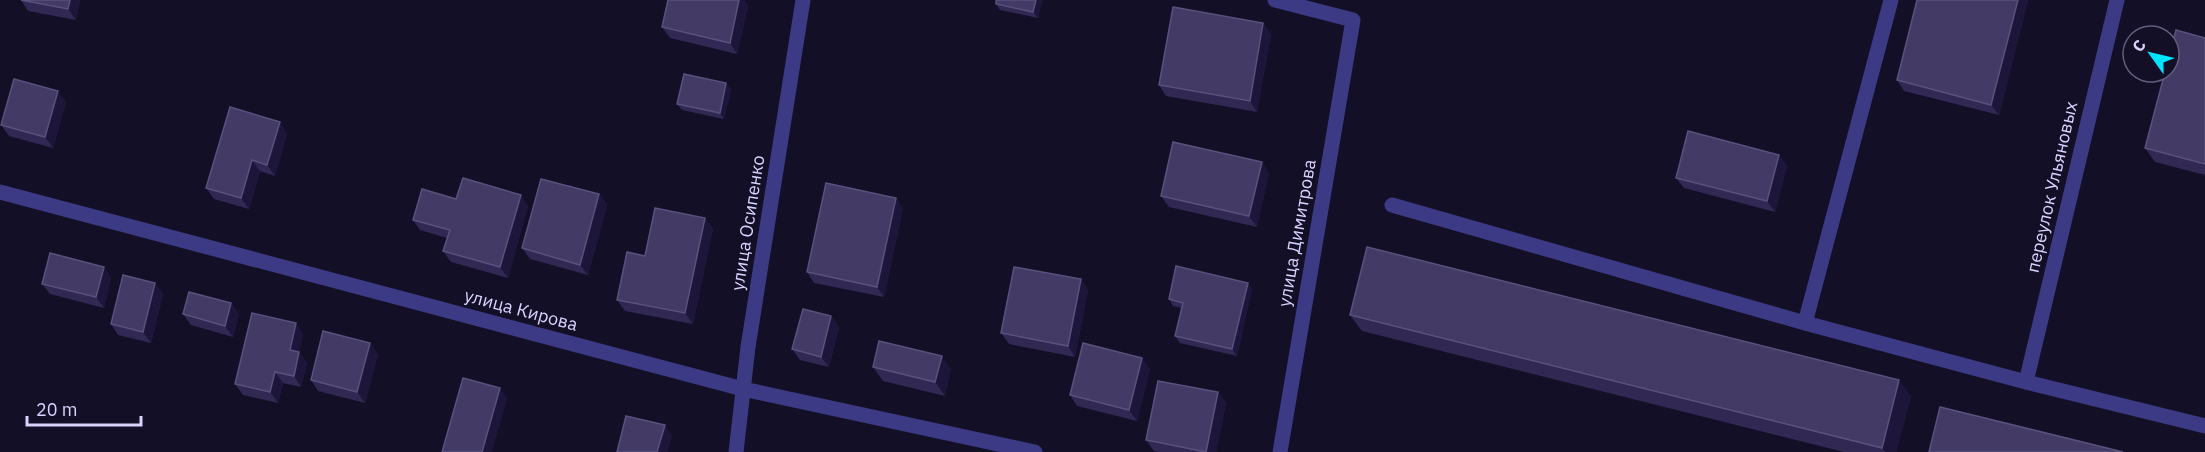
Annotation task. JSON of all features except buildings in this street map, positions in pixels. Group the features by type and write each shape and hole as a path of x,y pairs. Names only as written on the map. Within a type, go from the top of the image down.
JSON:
{"street":[{"name":"улица Осипенко","path":"736,452 743,389 803,0"},
{"name":"улица Димитрова","path":"1275,0 1353,20 1280,452"},
{"path":"1805,323 1891,0"},
{"name":"переулок Ульяновых","path":"2026,382 2117,0"},
{"name":"улица Кирова","path":"0,192 743,389 1035,452"},
{"path":"1392,205 1805,323 2026,382 2205,426"}]}
